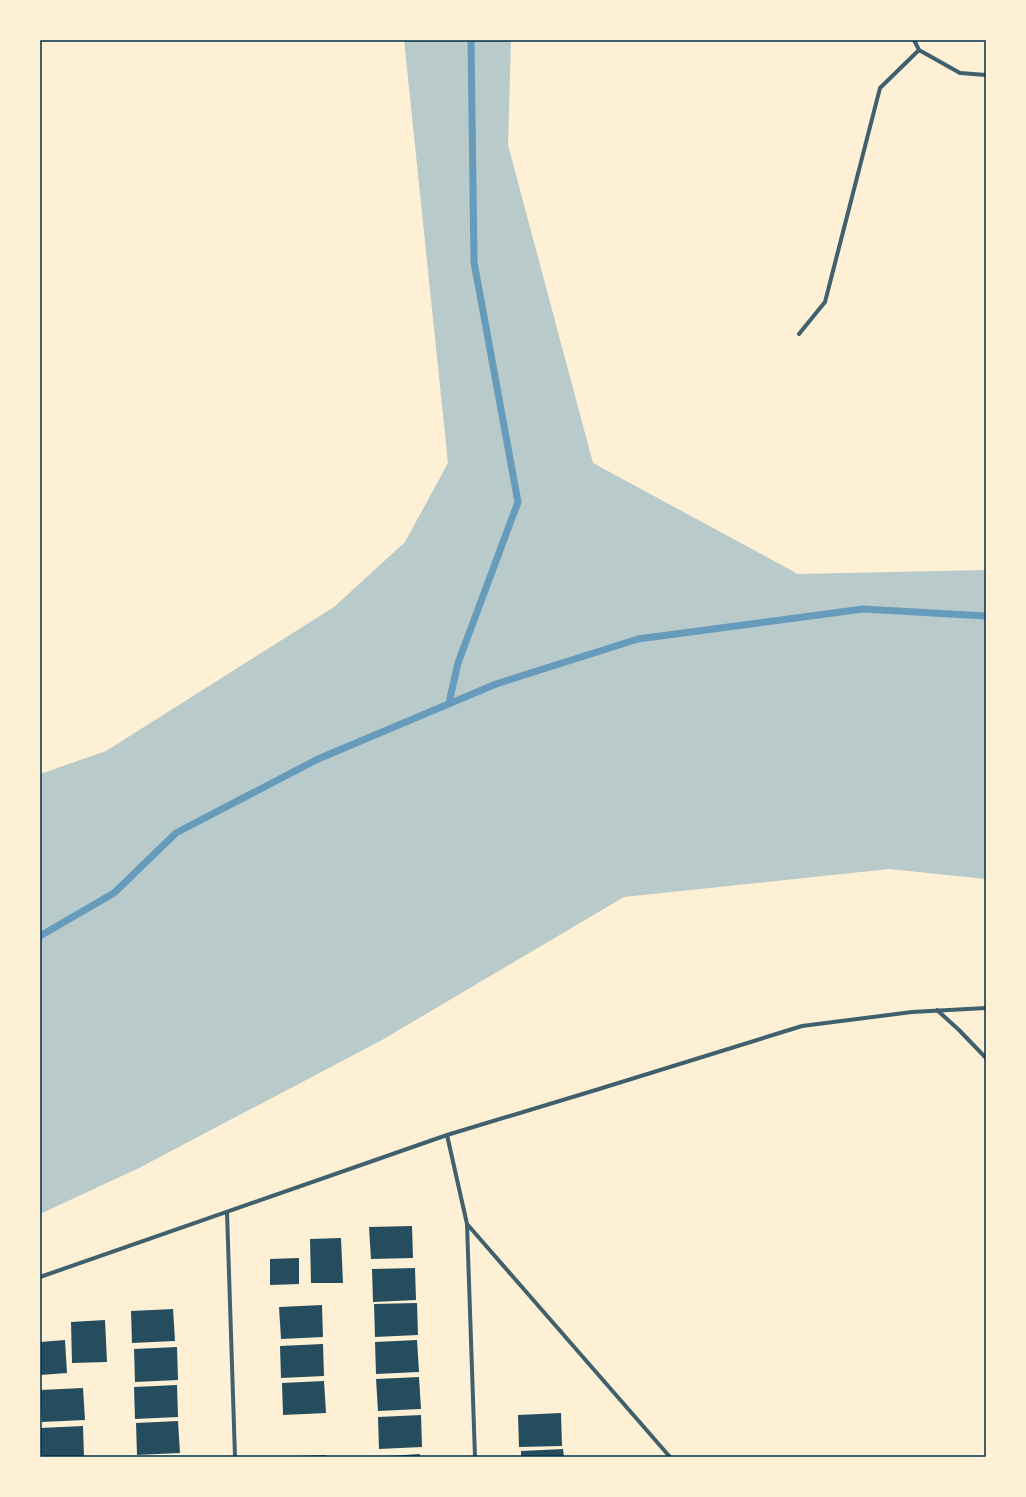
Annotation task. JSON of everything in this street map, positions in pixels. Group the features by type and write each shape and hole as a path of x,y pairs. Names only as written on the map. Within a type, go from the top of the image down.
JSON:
{"street":[{"path":"914,40 919,50 960,73 986,75"},
{"path":"799,334 825,302 880,88 919,50"},
{"path":"40,1277 447,1135 802,1026 937,1010 986,1008"},
{"path":"937,1010 960,1030 986,1058"},
{"path":"447,1135 467,1224 475,1457"},
{"path":"227,1212 235,1457"},
{"path":"467,1224 670,1457"}],"shaded area":[{"path":"404,40 511,40 508,145 593,463 798,574 986,570 986,879 889,869 624,897 382,1040 139,1168 40,1214 40,774 106,751 334,607 405,542 448,463"}],"building":[{"path":"412,1226 413,1258 371,1259 369,1227"},
{"path":"341,1238 343,1283 311,1283 310,1239"},
{"path":"299,1258 299,1284 270,1285 270,1259"},
{"path":"415,1268 416,1300 373,1302 372,1269"},
{"path":"417,1303 418,1335 375,1337 374,1304"},
{"path":"322,1305 323,1337 281,1339 279,1307"},
{"path":"173,1309 175,1341 132,1343 131,1311"},
{"path":"105,1320 107,1362 72,1363 71,1322"},
{"path":"65,1340 67,1373 40,1375 40,1342"},
{"path":"417,1340 419,1372 376,1374 375,1342"},
{"path":"323,1344 324,1376 281,1378 280,1346"},
{"path":"177,1347 178,1380 135,1382 134,1349"},
{"path":"419,1377 421,1409 378,1411 376,1379"},
{"path":"324,1381 326,1413 283,1415 282,1383"},
{"path":"177,1385 178,1417 135,1419 134,1387"},
{"path":"83,1388 85,1420 42,1422 40,1390"},
{"path":"561,1413 562,1446 519,1447 518,1415"},
{"path":"421,1415 422,1447 379,1449 378,1417"},
{"path":"178,1421 180,1453 137,1455 136,1423"},
{"path":"83,1426 84,1457 41,1457 40,1428"},
{"path":"563,1449 564,1457 521,1457 521,1451"},
{"path":"420,1454 420,1457 388,1457 388,1456"},
{"path":"326,1455 326,1457 297,1456"}],"waterway":[{"path":"449,703 458,663 518,502 474,262 471,40"},
{"path":"40,936 114,893 176,833 318,759 496,684 638,639 863,609 986,616"}]}
